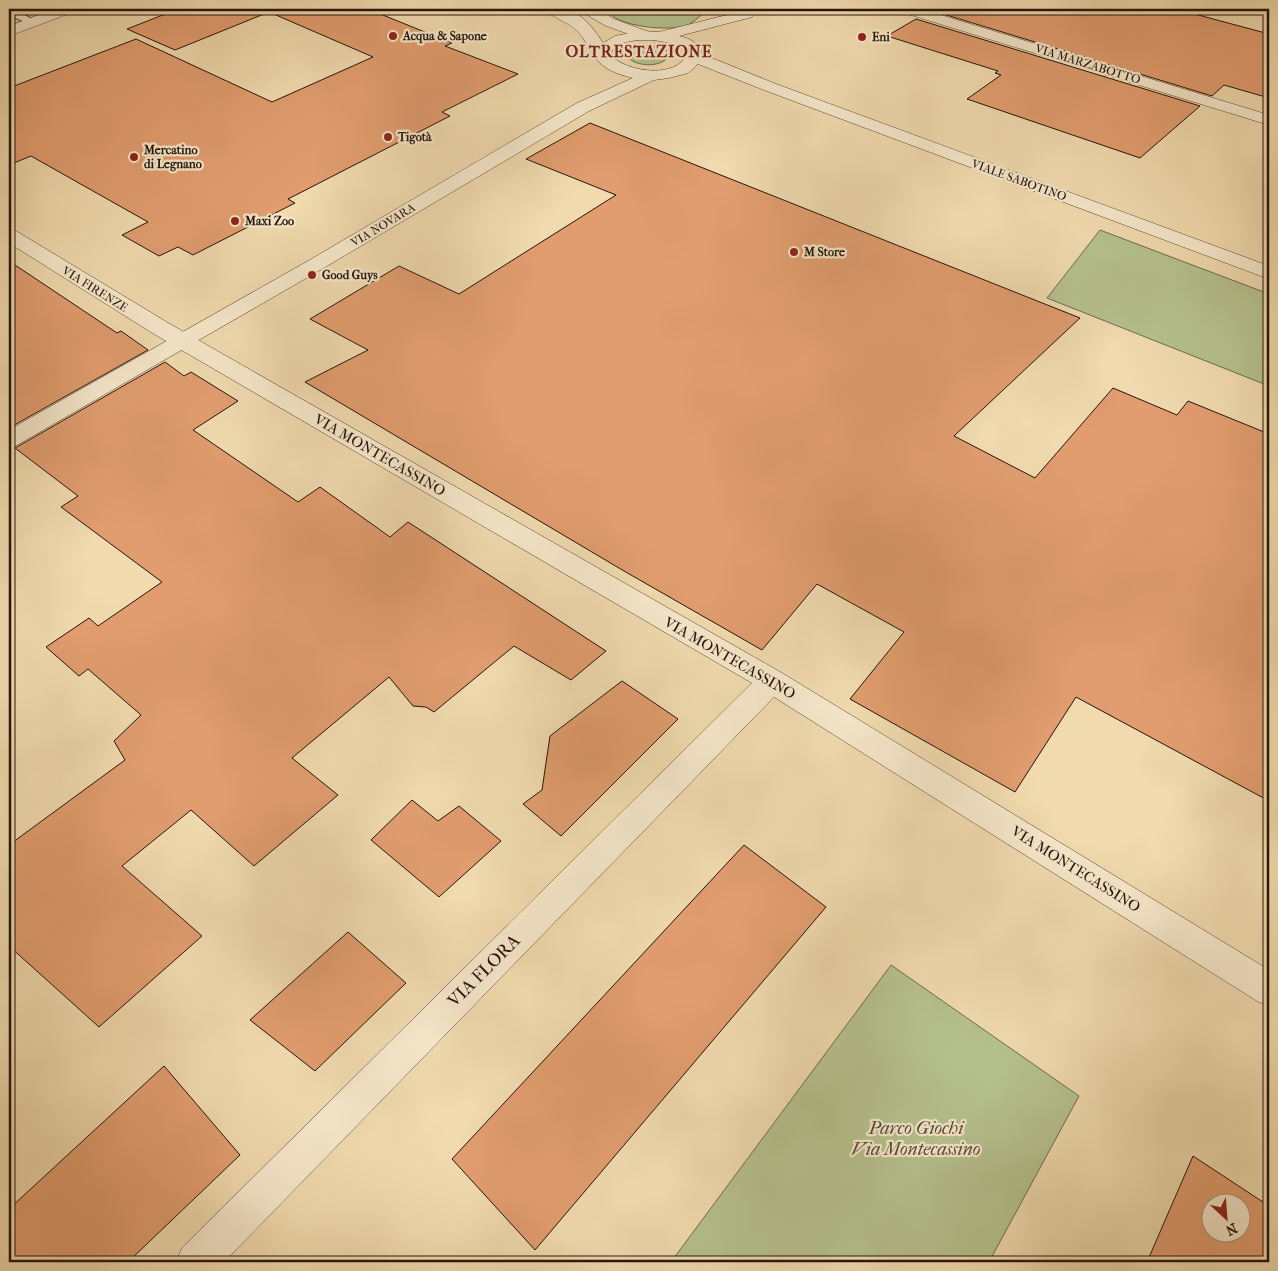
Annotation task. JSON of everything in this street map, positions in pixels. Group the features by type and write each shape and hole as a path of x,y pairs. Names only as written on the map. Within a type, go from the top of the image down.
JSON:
{"street":[{"path":"9,31 68,9"},
{"path":"552,9 581,26 594,38 603,70 651,75 684,68 711,40 752,12"},
{"path":"587,9 644,34 664,36 752,12"},
{"name":"VIA MARZABOTTO","path":"906,9 1269,120"},
{"name":"VIA NOVARA","path":"583,107 603,70 604,49 609,44 630,36 644,34"},
{"name":"VIALE SABOTINO","path":"664,36 684,42 695,55 770,87 1269,273"},
{"name":"VIALE SABOTINO","path":"672,72 770,87"},
{"name":"VIA NOVARA","path":"9,440 583,107 651,75"},
{"name":"VIA FIRENZE","path":"9,235 182,341"},
{"name":"VIA MONTECASSINO","path":"182,341 772,681 1269,989"},
{"name":"VIA FLORA","path":"196,1262 772,681"}],"lane":[{"path":"9,11 33,22"}],"green space":[{"path":"607,9 710,9 688,25 657,28 631,24 620,20"},
{"path":"649,46 666,50 669,56 660,63 649,65 637,63 627,57 626,54 637,47"},
{"path":"1100,230 1269,294 1269,386 1047,298"},
{"name":"Parco Giochi Via Montecassino","path":"891,965 1079,1096 989,1262 671,1262"}],"building":[{"path":"178,9 368,9 452,43 445,46 518,74 442,112 450,116 288,199 295,203 193,255 178,247 159,256 122,235 148,222 31,156 9,165 9,88 136,39 272,102 373,57 269,12 175,50 127,29"},
{"path":"1176,9 1269,34 1269,98 1224,85 1212,96 930,10"},
{"path":"916,19 1200,106 1140,158 967,99 1001,75 995,73 998,71 887,36"},
{"path":"590,123 1080,318 954,436 1035,478 1113,388 1177,415 1188,401 1269,434 1269,801 1076,697 1015,792 850,699 904,632 817,584 762,650 624,571 305,382 368,350 310,319 399,266 459,294 616,195 526,159"},
{"path":"9,261 117,333 121,331 148,350 9,428"},
{"path":"165,362 184,376 191,372 238,401 193,430 298,502 320,487 390,537 408,522 606,651 571,680 514,646 434,712 426,707 413,706 389,677 292,758 338,795 254,866 191,810 122,866 202,936 99,1027 9,946 9,845 125,760 114,741 141,715 88,669 79,676 46,647 89,618 98,626 162,582 61,507 78,496 15,448"},
{"path":"622,681 678,719 561,836 523,804 542,790 550,736"},
{"path":"412,800 438,821 459,806 501,841 439,897 371,840"},
{"path":"744,845 826,907 535,1250 452,1159"},
{"path":"348,932 406,983 315,1071 250,1020"},
{"path":"164,1066 240,1155 128,1262 9,1262 9,1209"},
{"path":"1193,1156 1269,1206 1269,1262 1147,1262"}],"place":[{"name":"Acqua & Sapone","path":"393,36"},
{"name":"Eni","path":"862,37"},
{"name":"Tigotà","path":"388,137"},
{"name":"Mercatino di Legnano","path":"134,157"},
{"name":"Maxi Zoo","path":"235,221"},
{"name":"M Store","path":"794,252"},
{"name":"Good Guys","path":"312,275"}],"district":[{"name":"OLTRESTAZIONE","path":"639,51"}]}
